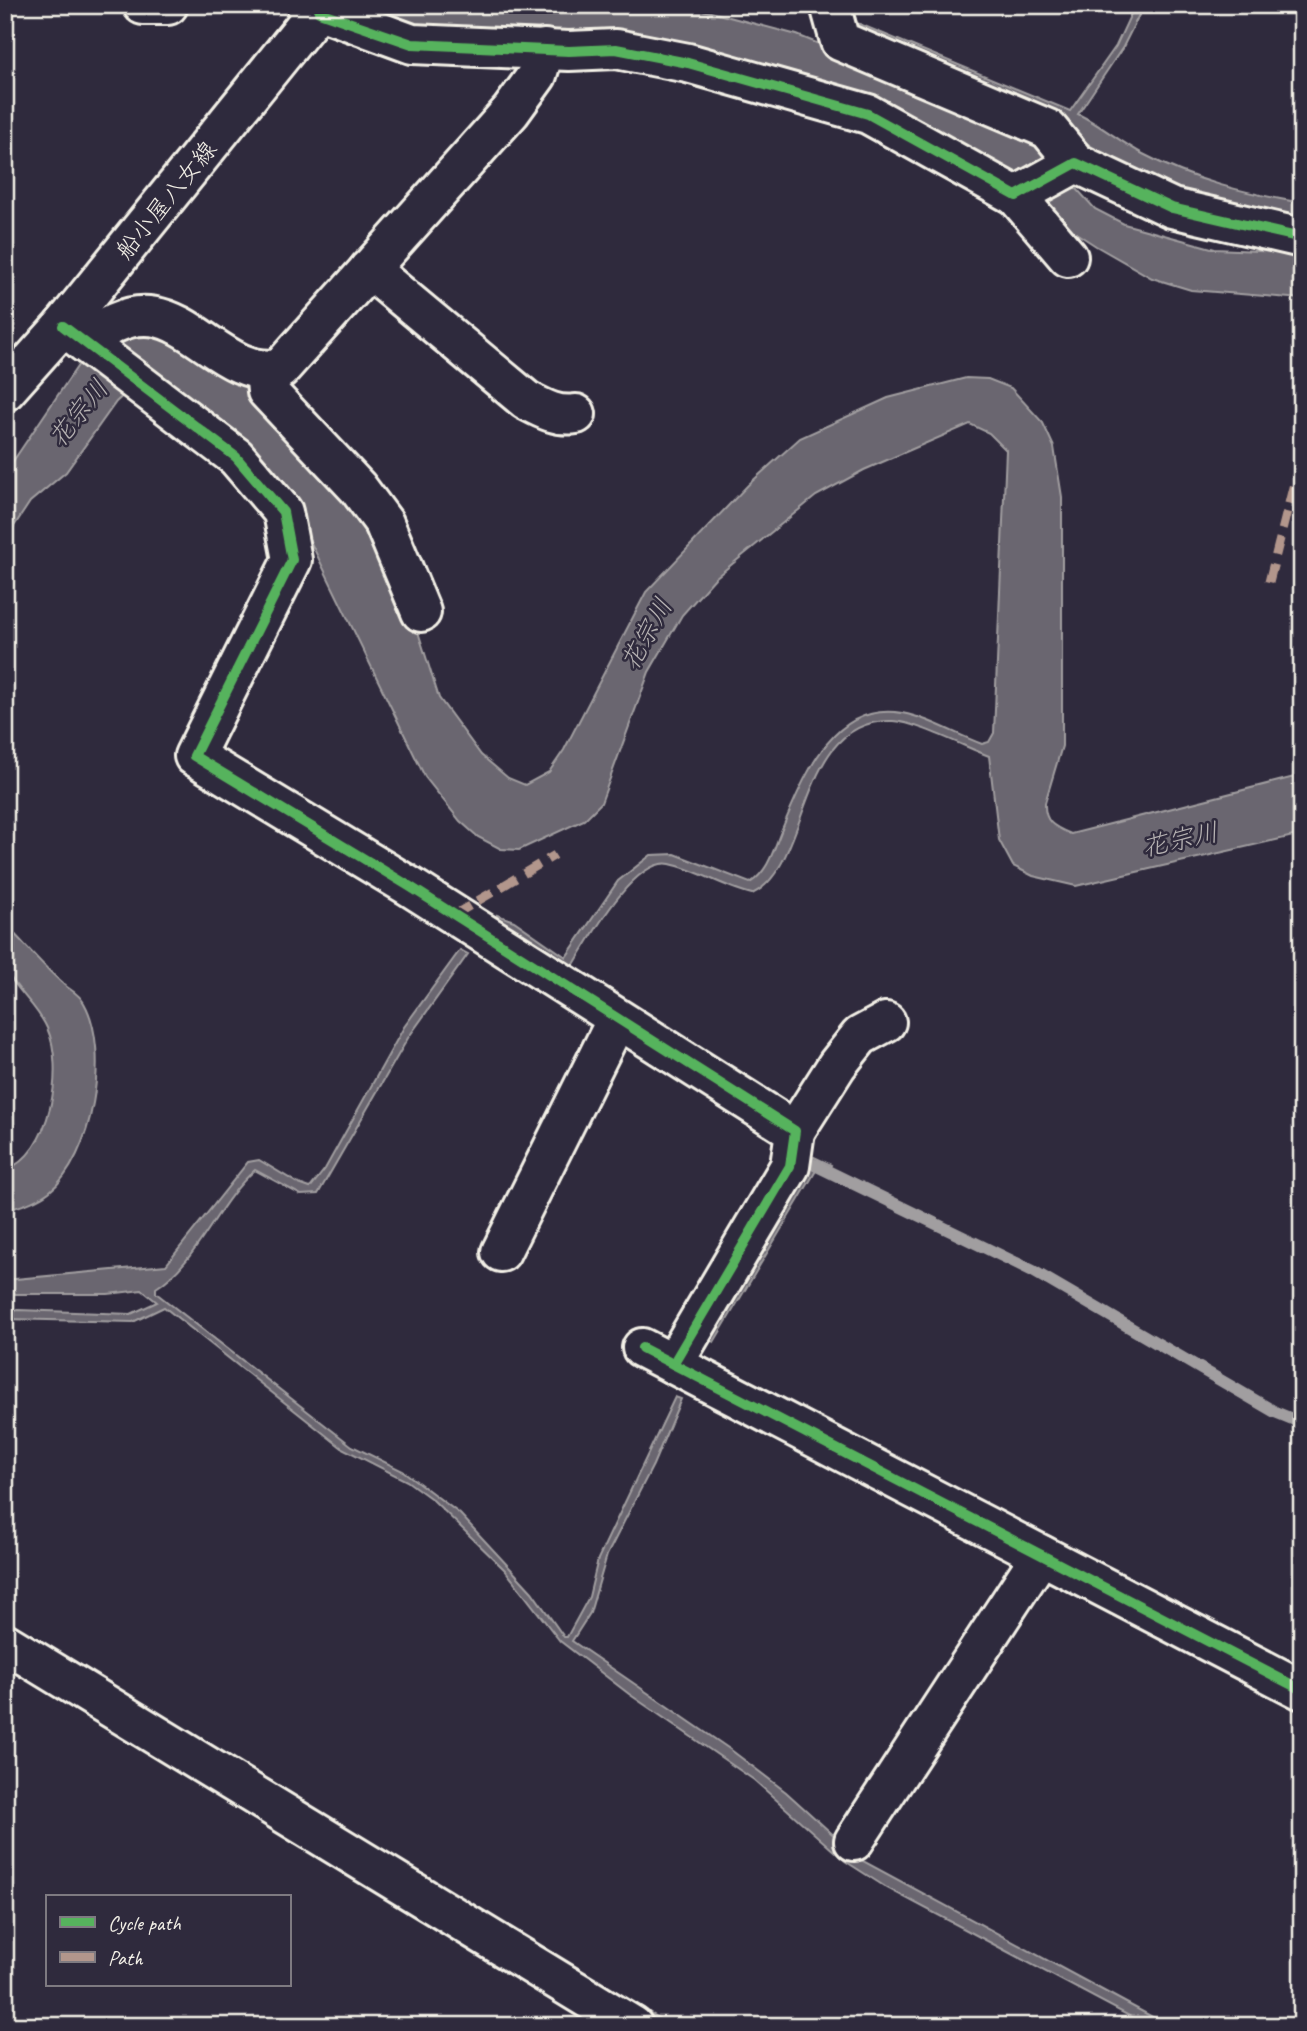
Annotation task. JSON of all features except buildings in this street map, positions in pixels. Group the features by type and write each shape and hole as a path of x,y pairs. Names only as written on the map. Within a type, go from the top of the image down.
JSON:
{"street":[{"path":"143,5 168,5"},
{"path":"830,5 840,41 1048,129 1071,165 1172,208 1302,238"},
{"path":"316,8 412,44 616,49 676,61 868,114 1018,195 1068,257"},
{"name":"船小屋八女線","path":"5,391 74,335 316,8"},
{"path":"74,335 122,318 149,316 177,324 226,355 265,371 280,369 511,111 537,75 545,49"},
{"path":"1018,195 1071,165"},
{"path":"369,269 526,400 551,413 564,416 576,414"},
{"path":"74,335 236,457 283,512 292,560 194,756 409,886 795,1131"},
{"path":"265,371 267,391 358,488 384,523 421,612"},
{"path":"501,1252 617,1019"},
{"path":"886,1022 860,1035 795,1131 790,1166 657,1356 1302,1690"},
{"path":"854,1841 1041,1555"},
{"path":"5,1643 633,2026"}],"water":[{"path":"334,5 684,5 797,35 1040,134 1057,167 1095,209 1124,224 1215,249 1302,253 1302,299 1191,290 1152,278 1096,246 879,105 411,30"},
{"path":"837,5 852,5 857,23 1070,111 1116,46 1135,5 1144,5 1123,47 1078,114 1135,149 1181,172 1240,190 1302,203 1302,226 1214,208 1134,175 1058,124 857,36"},
{"name":"花宗川","path":"152,327 241,380 296,432 375,529 414,619 439,698 481,755 508,778 525,785 549,772 564,750 646,592 748,485 800,438 888,398 966,378 988,379 1011,388 1043,423 1054,447 1062,497 1062,746 1045,803 1049,820 1071,834 1302,775 1302,834 1076,886 1033,876 1013,866 999,840 989,756 903,722 862,726 838,743 822,767 786,855 771,879 752,894 680,867 670,864 656,865 628,886 601,920 573,966 565,968 498,924 497,915 514,921 566,957 618,881 651,855 675,854 750,883 762,872 770,859 800,788 824,747 839,731 857,719 878,712 902,713 982,744 989,742 994,733 1006,450 989,433 970,424 864,470 816,496 715,578 682,615 649,672 601,803 584,820 519,850 501,849 478,837 460,821 425,777 297,514 145,376 116,402 66,472 30,502 5,540 5,473 83,358"},
{"path":"5,924 46,968 84,1003 92,1023 96,1075 87,1129 64,1176 44,1195 5,1211 5,1170 21,1161 34,1147 43,1129 54,1086 54,1065 47,1028 5,967"},
{"path":"460,950 468,954 408,1038 318,1194 301,1195 255,1170 229,1199 184,1263 156,1288 156,1293 352,1446 403,1471 460,1514 532,1592 564,1637 567,1637 589,1597 598,1559 675,1397 681,1399 653,1465 607,1555 590,1613 572,1641 731,1750 786,1792 861,1860 1169,2026 1148,2026 887,1888 845,1861 754,1780 629,1694 560,1641 505,1570 433,1500 407,1481 342,1448 164,1307 133,1322 5,1319 5,1311 18,1310 131,1314 157,1302 142,1290 108,1294 5,1294 5,1280 166,1265 248,1162 259,1160 310,1188 325,1169 404,1027"},
{"path":"814,1157 831,1165 827,1173 817,1169 714,1342 707,1339"}],"waterway":[{"path":"815,1165 1033,1271 1275,1412 1302,1423"},
{"path":"638,2011 662,2026"}],"marked path":[{"path":"1269,582 1302,452"},
{"path":"454,915 555,855"}],"cycle path":[{"path":"319,12 412,44 569,51 616,49 688,63 868,114 1016,196 1076,163 1172,208 1302,238"},
{"path":"63,326 236,457 283,512 292,560 194,756 409,886 795,1131 790,1166 673,1364"},
{"path":"642,1348 1302,1690"}]}
